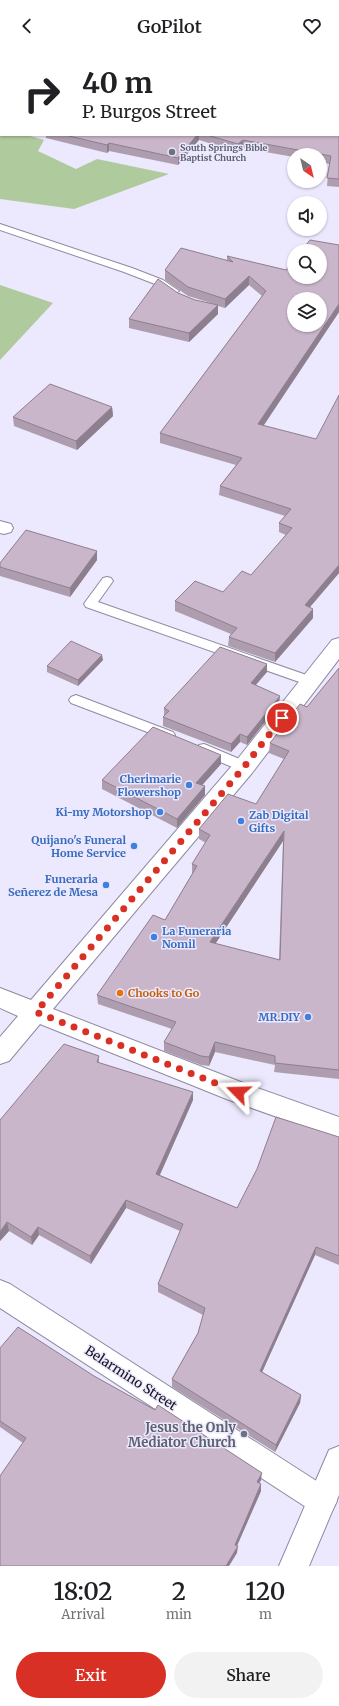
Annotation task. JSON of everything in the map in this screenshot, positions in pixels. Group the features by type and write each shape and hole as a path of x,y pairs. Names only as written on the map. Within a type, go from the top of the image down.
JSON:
{"main road":[{"path":"0,1054 244,767 339,645"},
{"path":"0,998 238,1092 339,1128"},
{"name":"Belarmino Street","path":"0,1293 322,1501"},
{"path":"294,1566 339,1460"}],"lane":[{"path":"0,227 160,282 183,299"},
{"path":"107,581 90,604 273,670 310,681"},
{"path":"76,700 179,739"},
{"path":"194,744 244,767"}],"green space":[{"path":"0,136 30,136 44,140 38,151 76,169 97,159 169,174 74,209 0,199"},
{"path":"0,285 53,303 0,360"}],"building":[{"path":"69,136 196,136 178,158 109,143 107,145"},
{"path":"210,136 339,136 339,179 327,178 331,156 327,155 327,148 287,148 243,140 238,144"},
{"path":"310,240 339,245 339,304 327,322 327,292 287,292 287,332 320,332 258,424 316,439 339,395 339,565 305,605 313,609 275,653 229,637 237,628 175,601 195,581 223,592 242,571 251,575 292,528 279,523 291,509 220,486 242,458 160,433 266,291 249,276 225,299 188,287 165,270 181,248 233,262 227,256 286,270 287,269 287,284 327,284 327,244 307,244"},
{"path":"158,279 178,293 195,300 218,305 189,333 129,319"},
{"path":"50,384 112,407 76,441 13,417"},
{"path":"26,530 97,551 70,588 0,567 0,563"},
{"path":"71,641 102,655 78,680 47,666"},
{"path":"220,647 267,664 251,683 280,696 247,737 240,734 231,744 163,717 169,711 164,708"},
{"path":"339,668 339,1070 275,1063 275,1056 215,1042 209,1057 201,1056 164,1042 176,1022 97,995 153,915 165,920 197,866 192,864 210,835 199,829 228,794 256,804 289,751 270,743 300,704 307,707","holes":["284,831 280,960 210,942"]},
{"path":"153,727 221,755 196,783 205,786 177,819 102,780"},
{"path":"64,1044 99,1056 97,1062 193,1092 156,1174 237,1208 257,1169 276,1117 339,1137 339,1256 316,1247 260,1371 301,1395 276,1445 172,1379 198,1333 205,1308 158,1284 183,1224 126,1200 90,1256 38,1227 31,1237 7,1222 0,1232 0,1120"},
{"path":"18,1327 94,1376 155,1410 158,1405 262,1473 257,1482 261,1484 235,1545 238,1546 226,1566 0,1566 0,1476 26,1438 0,1421 0,1348"}],"place":[{"name":"South Springs Bible Baptist Church","path":"172,152"},
{"name":"Cherimarie Flowershop","path":"189,785"},
{"name":"Ki-my Motorshop","path":"160,812"},
{"name":"Zab Digital Gifts","path":"241,821"},
{"name":"Quijano's Funeral Home Service","path":"134,846"},
{"name":"Funeraria Señerez de Mesa","path":"106,885"},
{"name":"La Funeraria Nomil","path":"154,937"},
{"name":"Chooks to Go","path":"120,993"},
{"name":"MR.DIY","path":"308,1017"},
{"name":"Jesus the Only Mediator Church","path":"244,1434"}],"route":[{"path":"238,1092 36,1012 244,767 282,718"}]}
